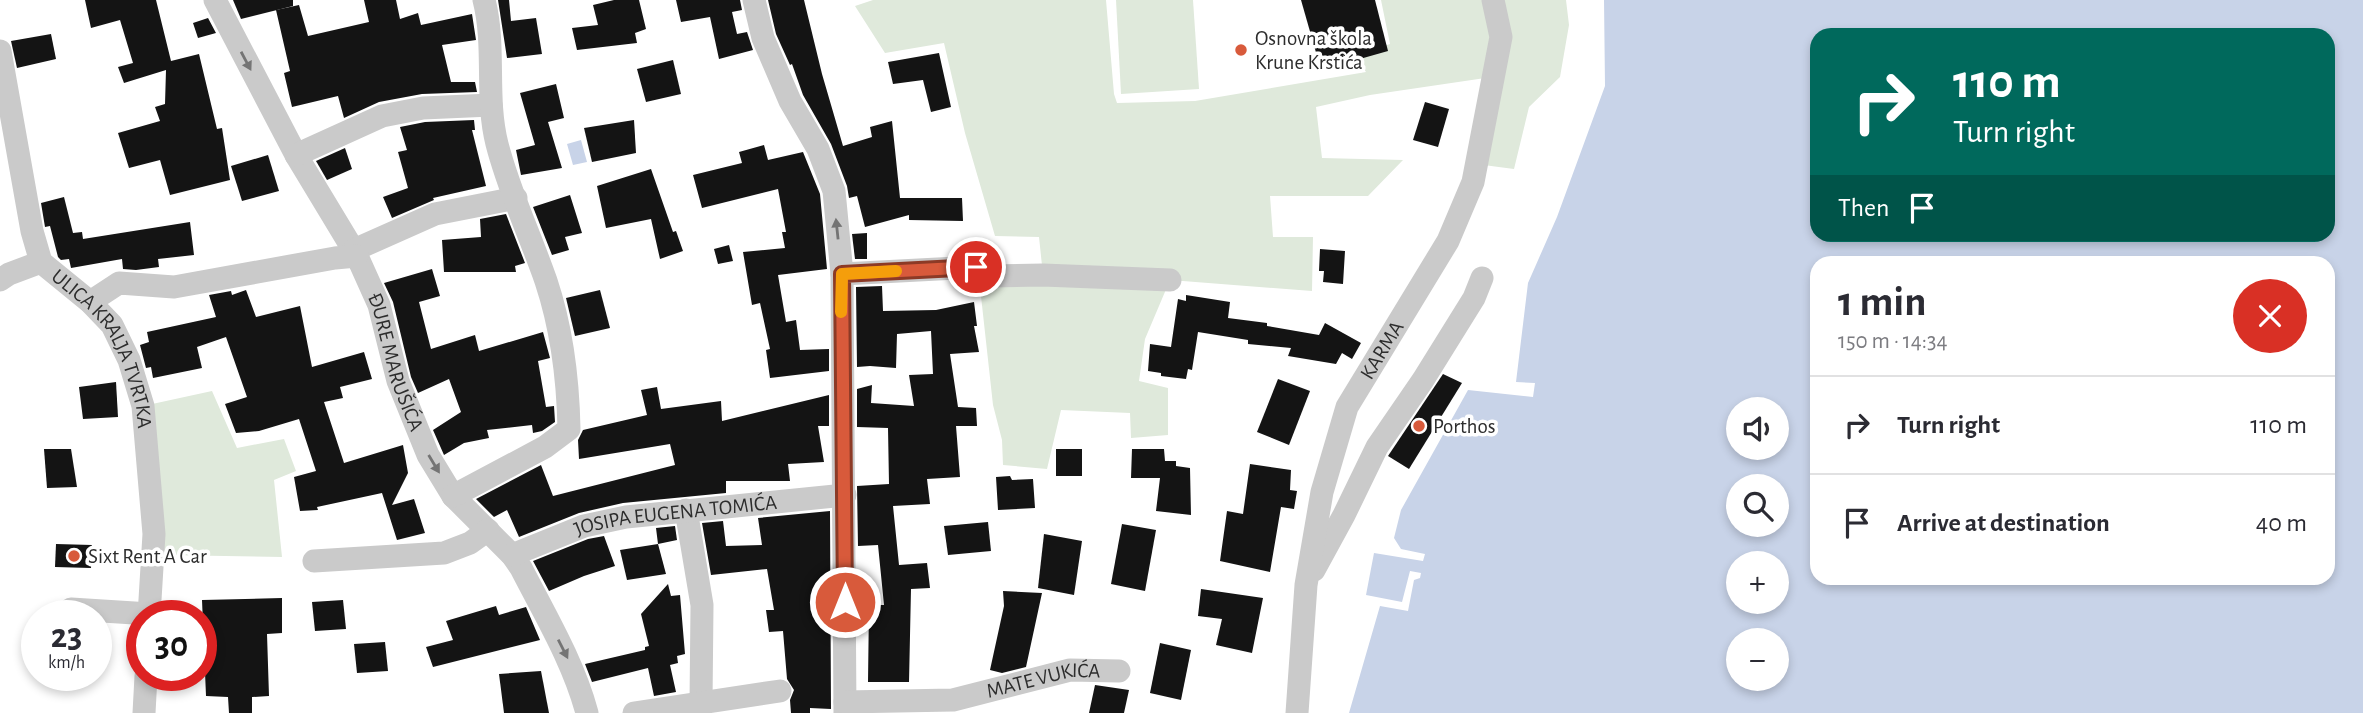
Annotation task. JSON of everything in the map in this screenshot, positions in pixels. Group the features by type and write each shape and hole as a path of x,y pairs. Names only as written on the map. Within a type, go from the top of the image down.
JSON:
{"street":[{"name":"ĐURE MARUŠIĆA","path":"215,0 296,155 355,253 379,305 398,381 429,455 453,496 512,555 566,655 580,687 587,713"},
{"path":"453,496 545,447 569,429 565,355 547,284 497,144 491,105 489,19 484,0"},
{"path":"754,0 763,38 790,101 818,149 834,191 842,274 845,708"},
{"name":"KARMA","path":"1297,713 1306,585 1322,492 1347,407 1448,241 1473,182 1501,37 1493,0"},
{"name":"ULICA KRALJA TVRTKA","path":"0,51 32,231 41,262 90,302 112,325 129,360 143,406 154,534 151,600"},
{"path":"296,155 382,116 423,108 491,105"},
{"path":"90,302 118,284 174,287 355,253 435,214 516,198"},
{"path":"0,280 41,262"},
{"path":"842,274 976,267 990,276 1044,275 1170,280"},
{"path":"1306,585 1377,447 1474,298 1482,278"},
{"name":"JOSIPA EUGENA TOMIĆA","path":"512,555 584,526 626,517 845,495"},
{"path":"686,510 702,605 701,704"},
{"path":"314,561 443,553 470,543 488,530"},
{"name":"MATE VUKIĆA","path":"845,708 953,700 1070,670 1119,671"},
{"path":"144,713 145,691"},
{"path":"634,713 780,691"}],"green space":[{"path":"873,0 1106,0 1117,103 1195,101 1366,72 1355,56 1390,44 1381,0 1566,0 1569,25 1560,77 1529,107 1514,169 1476,164 1492,77 1370,95 1316,107 1322,158 1403,160 1368,196 1270,196 1273,237 1313,237 1312,291 1170,280 1145,339 1139,381 1168,388 1168,435 1131,438 1130,413 1061,410 1047,469 1003,465 1002,440 993,405 979,278 1043,275 1039,237 995,236 965,133 944,43 885,53 855,6"},
{"path":"1116,0 1193,0 1199,89 1121,94"},
{"path":"212,391 237,448 284,439 296,471 274,480 282,557 163,555 143,406"}],"water":[{"path":"1604,0 2363,0 2363,713 1349,713 1380,606 1408,611 1414,580 1420,578 1421,573 1410,571 1402,602 1366,595 1374,553 1423,561 1425,554 1401,549 1394,538 1401,510 1468,390 1533,397 1535,383 1516,382 1528,283 1557,217 1605,86"},
{"path":"581,140 587,162 573,165 567,144"}],"building":[{"path":"85,0 156,0 171,61 199,54 217,129 222,128 230,180 170,195 160,160 129,168 118,133 160,121 155,107 165,104 166,70 124,83 118,67 133,63 120,20 91,28"},
{"path":"233,0 293,0 293,6 241,19"},
{"path":"364,0 396,0 400,19 418,13 421,25 472,14 476,40 442,45 451,82 475,82 477,92 422,94 379,102 344,118 338,96 292,107 284,73 290,71 276,10 299,5 308,36 369,22"},
{"path":"498,0 509,0 511,21 536,18 542,54 507,58"},
{"path":"614,0 639,0 646,29 635,33 637,43 577,50 572,28 598,25 593,5"},
{"path":"676,0 740,0 742,10 732,12 737,34 747,32 753,50 719,59 710,17 681,22"},
{"path":"768,0 804,0 843,146 872,137 870,127 892,121 900,198 962,198 963,221 909,220 909,215 865,227 857,196 849,198 831,144 803,95 792,64 790,65 776,34"},
{"path":"1301,0 1375,0 1388,51 1321,70"},
{"path":"208,18 216,33 198,38 193,23"},
{"path":"51,34 56,59 17,68 11,41"},
{"path":"939,53 951,107 931,112 923,80 893,84 888,62"},
{"path":"673,60 681,94 646,102 637,69"},
{"path":"556,84 564,118 548,122 562,168 521,175 516,150 535,145 520,93"},
{"path":"1425,102 1449,109 1438,147 1413,140"},
{"path":"474,120 475,130 472,130 486,186 433,198 434,200 392,218 383,197 408,188 398,152 407,150 400,127 425,122"},
{"path":"634,120 636,153 592,162 584,128"},
{"path":"764,145 768,160 803,152 820,194 827,269 778,275 786,322 796,320 800,350 829,349 829,371 770,378 766,350 770,349 760,303 752,305 743,252 785,248 782,232 786,232 778,189 702,208 693,175 742,163 739,152"},
{"path":"345,148 352,169 327,180 316,161"},
{"path":"268,155 279,191 242,201 231,166"},
{"path":"651,169 673,232 676,231 683,251 660,259 651,219 606,228 597,186"},
{"path":"570,195 582,233 565,237 569,250 552,255 533,207"},
{"path":"64,197 73,233 82,232 83,239 190,222 194,255 158,259 159,267 136,270 123,269 122,259 71,268 69,259 61,260 58,257 50,226 45,227 41,203"},
{"path":"506,214 525,263 515,266 516,272 444,272 442,240 481,237 480,219"},
{"path":"867,233 867,259 855,259 852,234"},
{"path":"729,245 733,261 718,264 714,249"},
{"path":"1320,249 1345,251 1343,284 1323,282 1324,271 1319,271"},
{"path":"432,269 440,296 419,302 431,349 475,335 479,351 543,332 550,358 538,361 546,407 554,406 555,422 542,431 533,433 532,425 487,430 489,438 464,443 444,455 433,430 461,412 449,379 418,393 411,377 393,302 384,283"},
{"path":"882,286 883,311 936,310 974,302 977,326 974,326 979,352 950,354 958,407 976,408 977,426 956,426 960,477 927,479 930,504 893,506 899,565 927,563 930,588 911,589 909,682 868,682 869,605 884,605 878,545 858,546 857,486 889,484 888,428 857,427 857,389 872,385 871,403 914,406 909,375 933,374 931,331 897,334 896,368 857,367 856,287"},
{"path":"246,290 256,317 300,306 312,367 364,352 372,379 340,387 343,398 324,402 344,463 403,445 408,473 392,505 414,499 425,533 397,540 382,493 317,507 318,510 300,511 294,477 316,471 299,419 259,431 236,433 225,404 247,397 226,337 197,347 202,368 153,378 151,367 146,368 140,345 149,342 147,332 216,317 209,295 231,291 232,295"},
{"path":"600,290 610,328 575,336 566,298"},
{"path":"1186,295 1230,302 1228,318 1267,323 1267,326 1319,335 1325,323 1361,343 1352,359 1342,353 1336,364 1288,356 1291,348 1248,344 1248,340 1198,332 1192,370 1188,369 1186,379 1161,376 1161,373 1148,371 1150,344 1171,347 1178,299 1186,301"},
{"name":"Porthos","path":"1443,374 1462,383 1409,469 1388,456"},
{"path":"1278,379 1310,391 1289,445 1257,432"},
{"path":"116,382 118,417 83,419 79,387"},
{"path":"657,387 661,409 721,401 722,421 829,395 829,426 818,426 824,462 788,464 790,481 726,481 726,493 623,503 579,513 519,537 507,510 494,517 476,499 541,465 553,496 675,465 670,444 579,459 578,440 583,430 647,415 641,390"},
{"path":"44,449 71,449 77,487 47,488"},
{"path":"1056,449 1082,449 1082,476 1056,476"},
{"path":"1132,449 1164,449 1165,461 1176,461 1176,466 1190,468 1191,515 1156,511 1160,478 1131,478"},
{"path":"1250,464 1291,470 1290,490 1297,491 1294,509 1281,507 1270,572 1220,561 1227,511 1243,514"},
{"path":"1010,476 1012,480 1033,479 1035,508 998,510 996,477"},
{"path":"830,511 831,709 810,708 810,713 791,713 790,700 794,690 787,679 783,631 769,632 766,610 774,610 767,569 711,575 702,523 723,521 726,546 762,545 758,518"},
{"path":"988,522 991,551 948,555 944,526"},
{"path":"1122,524 1156,530 1145,591 1111,584"},
{"path":"675,526 677,540 658,544 656,528"},
{"path":"1044,534 1082,541 1074,595 1038,588"},
{"path":"604,536 615,566 549,591 533,561 588,539"},
{"name":"Sixt Rent A Car","path":"56,544 92,545 91,568 55,567"},
{"path":"658,544 666,574 627,580 620,550"},
{"path":"668,584 671,596 680,595 685,654 677,656 678,663 670,665 676,692 654,696 648,668 592,682 585,664 645,650 645,647 649,646 641,614"},
{"path":"1201,589 1263,598 1252,653 1216,645 1222,619 1198,616"},
{"path":"1003,591 1042,593 1026,667 1002,673 990,670 1004,606"},
{"path":"282,598 282,633 267,634 269,696 252,697 252,713 229,713 228,697 206,696 206,691 217,691 217,600 202,600"},
{"path":"343,600 346,629 315,631 312,602"},
{"path":"496,606 499,615 526,607 540,640 433,667 426,647 453,640 446,621"},
{"path":"385,642 388,671 357,673 354,644"},
{"path":"1160,643 1191,650 1181,700 1150,693"},
{"path":"541,671 549,713 504,713 499,674"},
{"path":"1095,685 1129,690 1124,713 1089,713"}],"slow traffic":[{"path":"841,312 842,274 896,271"}],"place":[{"name":"Osnovna škola Krune Krstića","path":"1241,50"},
{"name":"Porthos","path":"1419,426"},
{"name":"Sixt Rent A Car","path":"74,556"}],"route":[{"path":"845,602 842,274 976,267"}]}
